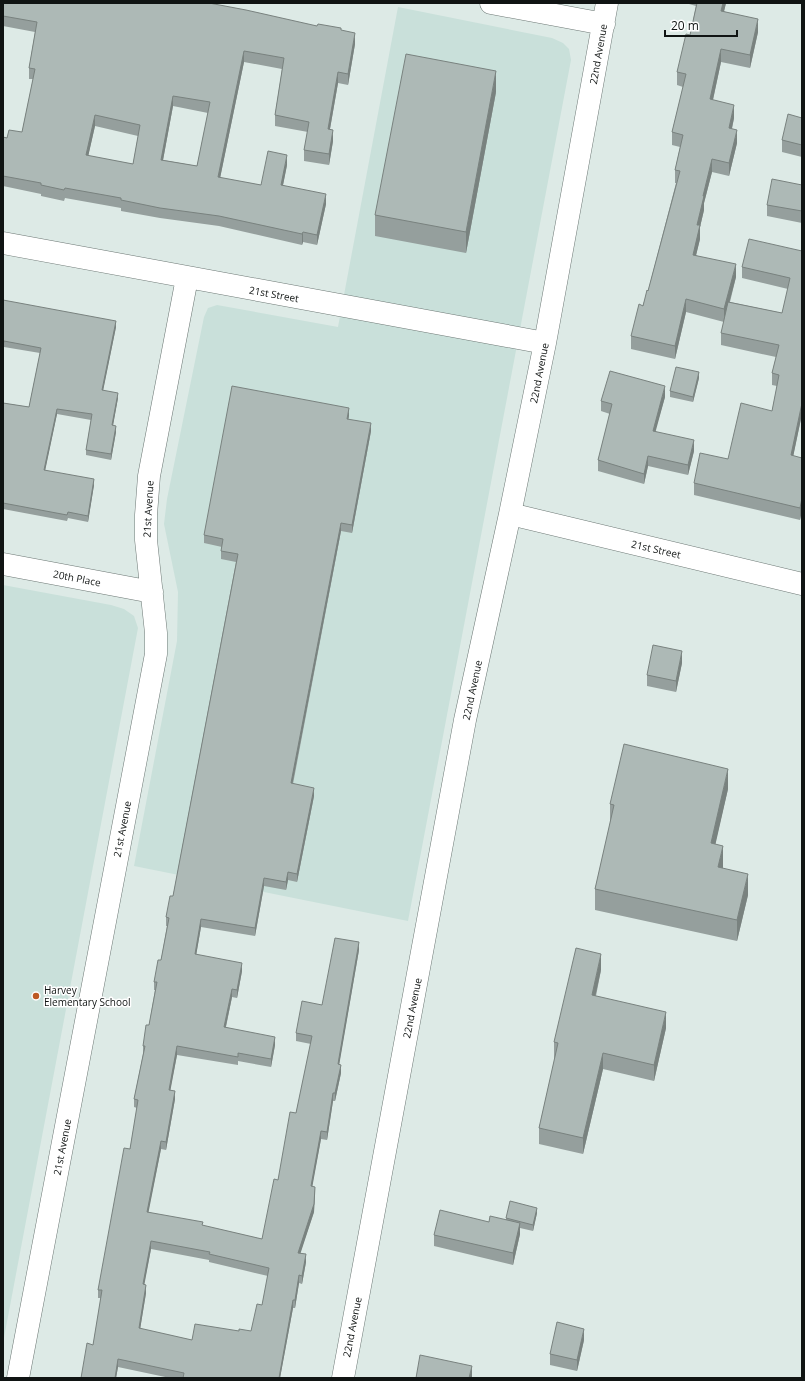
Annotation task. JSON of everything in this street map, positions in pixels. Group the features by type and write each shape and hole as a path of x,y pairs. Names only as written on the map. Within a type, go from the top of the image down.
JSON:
{"street":[{"path":"491,3 604,24"},
{"name":"22nd Avenue","path":"343,1378 465,720 510,514 545,343 608,3"},
{"name":"21st Street","path":"3,243 545,343"},
{"name":"21st Avenue","path":"18,1378 156,654 156,633 146,540 149,476 187,278"},
{"name":"21st Street","path":"510,514 802,584"},
{"name":"20th Place","path":"3,564 152,592"}],"shaded area":[{"path":"398,7 552,38 563,43 569,49 571,60 408,921 134,866 177,641 178,592 164,524 167,499 204,317 208,308 217,305 338,327"},
{"name":"Harvey Elementary School","path":"3,585 111,605 124,609 134,616 138,628 3,1343"}],"building":[{"path":"3,3 209,3 317,26 318,24 341,28 341,30 355,33 348,74 338,72 328,129 333,130 329,154 304,150 309,122 275,115 284,58 244,51 218,177 261,185 268,151 287,155 281,185 326,194 317,235 303,232 302,234 219,216 160,208 121,200 121,198 65,188 64,190 41,185 41,183 3,176 3,137 7,138 9,130 22,132 35,69 29,68 37,22 3,16","holes":["173,96 210,102 197,166 161,160","95,115 140,125 133,164 86,155"]},
{"path":"697,3 723,3 721,11 758,19 750,55 721,49 710,99 734,105 729,128 737,130 729,163 712,159 697,225 700,225 693,255 736,264 724,309 686,299 675,346 631,336 639,304 643,306 647,290 648,291 680,171 675,170 683,135 672,132 686,74 677,72 686,34 690,35"},
{"path":"406,54 496,71 466,232 375,215"},
{"path":"788,114 802,118 802,145 782,140"},
{"path":"772,179 802,185 802,211 767,205"},
{"path":"749,239 802,251 802,403 791,455 802,458 802,498 800,508 694,483 700,453 728,459 741,403 772,411 779,375 772,373 779,345 721,333 728,302 782,313 790,278 742,267"},
{"path":"3,300 116,321 102,390 118,393 112,425 116,426 111,454 86,450 92,414 57,409 44,470 94,479 88,516 68,512 67,515 3,503 3,403 29,407 41,348 4,341 3,346"},
{"path":"676,367 699,372 693,397 670,391"},
{"path":"610,371 665,386 653,431 694,440 688,465 648,456 644,474 598,460 612,404 601,401"},
{"path":"232,386 349,408 347,419 371,423 352,525 341,523 291,783 314,788 297,874 288,872 286,882 264,878 255,928 201,919 195,954 242,963 237,990 232,989 224,1027 275,1037 271,1059 238,1053 238,1057 177,1046 169,1090 175,1091 166,1142 161,1141 147,1212 203,1222 202,1225 262,1239 274,1179 278,1180 290,1112 296,1113 312,1036 296,1033 302,1001 322,1005 335,938 359,942 338,1064 341,1065 335,1093 333,1093 327,1132 321,1131 311,1186 315,1187 314,1204 298,1253 306,1254 302,1276 299,1275 295,1300 293,1300 279,1378 183,1378 184,1373 118,1359 115,1378 81,1378 87,1343 93,1345 102,1290 98,1290 124,1148 130,1149 138,1100 134,1099 145,1046 143,1046 146,1025 149,1025 157,982 154,982 158,960 161,960 169,918 166,917 170,896 173,896 238,554 221,551 223,539 204,535","holes":["151,1241 210,1252 209,1254 269,1268 262,1305 257,1304 251,1331 239,1329 239,1331 195,1324 192,1340 139,1328 146,1285 143,1284"]},
{"path":"653,645 682,651 676,681 647,675"},
{"path":"624,744 728,769 711,843 723,846 718,867 748,874 737,920 595,889 614,805 610,804"},
{"path":"576,948 601,954 592,995 666,1012 654,1065 603,1053 583,1138 539,1128 558,1043 554,1042"},
{"path":"510,1201 537,1208 533,1225 506,1218"},
{"path":"440,1210 489,1222 490,1216 520,1223 513,1253 434,1235"},
{"path":"557,1322 584,1329 577,1360 550,1354"},
{"path":"420,1355 472,1366 469,1378 416,1378"}],"place":[{"name":"Harvey Elementary School","path":"36,996"}]}
